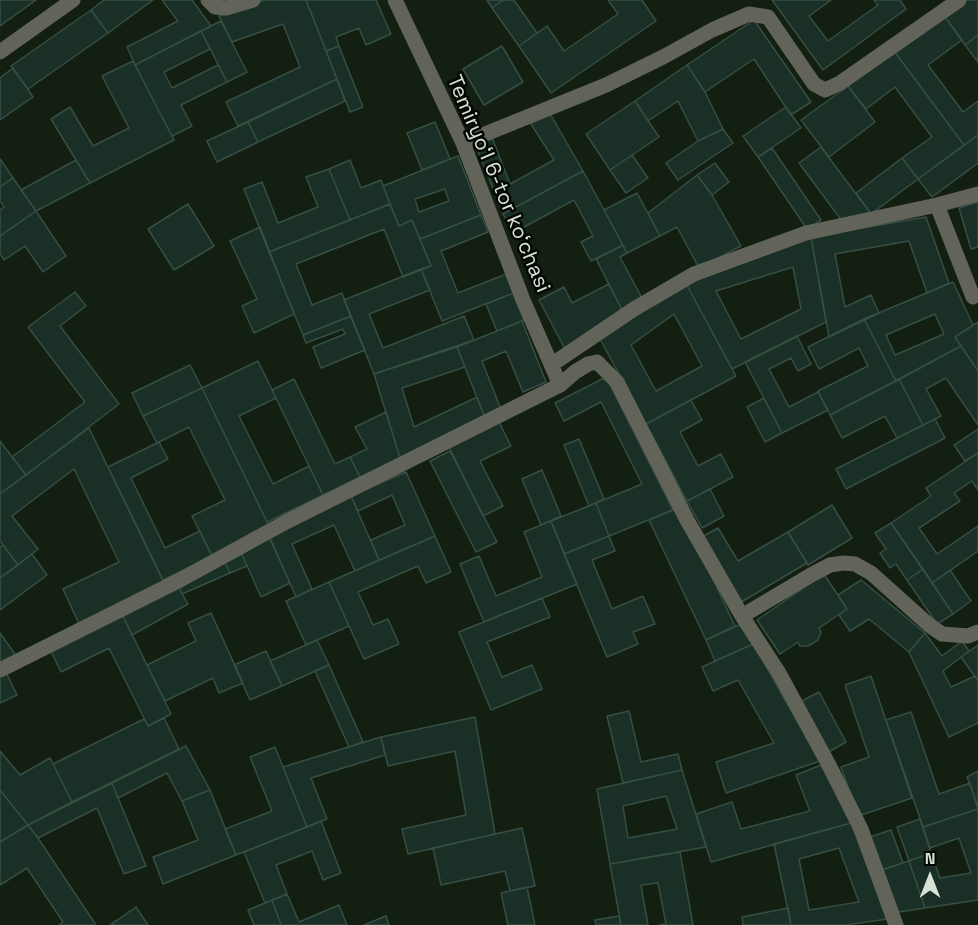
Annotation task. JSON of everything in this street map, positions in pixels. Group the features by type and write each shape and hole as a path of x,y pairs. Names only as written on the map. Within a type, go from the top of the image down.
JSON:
{"street":[{"path":"0,52 72,0"},
{"path":"208,0 215,7 226,8 253,0"},
{"name":"Temiryoʻl 6-tor koʻchasi","path":"395,0 463,142 523,300 560,385"},
{"path":"463,142 606,85 749,14 768,17 814,84 825,90 848,77 959,0"},
{"path":"551,365 633,309 694,274 806,233 938,206 978,194"},
{"path":"938,206 973,297"},
{"path":"0,670 180,580 286,522 560,385 575,372 588,364 597,362 617,382 687,520 742,616 779,673 861,829 896,925"},
{"path":"742,616 811,575 830,565 843,562 855,564 871,573 929,626 942,634 968,636 978,632"}],"building":[{"path":"0,0 36,0 0,26"},
{"path":"104,0 153,0 108,33 91,10"},
{"path":"162,0 192,0 211,26 135,65 127,47 178,21"},
{"path":"264,0 306,0 337,79 238,126 226,102 300,67 283,24 232,42 219,16"},
{"path":"306,0 376,0 391,34 366,45 359,28 336,37 339,46 326,51"},
{"path":"487,0 503,0 492,8"},
{"path":"503,0 514,0 537,33 519,46 492,8"},
{"path":"608,0 642,0 656,21 551,93 519,46 547,26 564,51 618,14"},
{"path":"772,0 831,0 809,16 828,41 878,5 874,0 900,0 906,9 823,70"},
{"path":"962,0 978,0 978,35 965,45 943,14"},
{"path":"91,10 108,33 28,89 11,66"},
{"path":"943,14 962,40 928,65 963,112 978,101 978,135 964,145 894,51"},
{"path":"754,20 811,102 791,115 754,59 705,92 687,65"},
{"path":"221,21 247,72 227,82 201,31"},
{"path":"201,31 210,49 164,72 172,88 218,65 227,82 181,105 192,126 172,136 135,65"},
{"path":"978,35 978,62 965,45"},
{"path":"339,46 363,107 350,112 326,51"},
{"path":"502,46 523,82 484,105 463,69"},
{"path":"894,51 964,145 918,179 902,158 932,137 895,87 866,109 848,86"},
{"path":"133,61 174,140 90,183 51,119 70,107 93,146 129,128 102,76"},
{"path":"687,65 705,92 723,129 698,141 678,101 648,121 635,101"},
{"path":"13,68 33,97 0,120 0,78"},
{"path":"337,79 345,101 258,142 248,122"},
{"path":"848,86 875,122 829,157 801,120"},
{"path":"635,101 659,137 610,170 586,134"},
{"path":"786,107 801,128 758,157 743,136"},
{"path":"549,112 583,171 503,214 474,141 491,135 510,184 554,160 531,124"},
{"path":"248,122 258,142 217,162 207,141"},
{"path":"435,122 450,159 422,170 407,133"},
{"path":"723,129 733,143 678,180 666,163 698,141"},
{"path":"978,135 978,163 932,197 918,179"},
{"path":"821,147 871,214 842,221 799,163"},
{"path":"772,148 821,220 807,229 758,157"},
{"path":"632,155 648,178 626,193 610,170"},
{"path":"458,156 481,215 420,239 412,220 399,226 383,186","holes":["445,189 449,201 419,212 415,199"]},
{"path":"902,158 918,179 871,214 856,193"},
{"path":"0,159 13,178 0,187"},
{"path":"76,160 90,183 36,211 21,190"},
{"path":"350,160 361,188 381,180 390,204 350,220 329,169"},
{"path":"715,163 729,182 712,195 697,175"},
{"path":"329,169 350,220 269,252 244,189 262,182 278,223 318,207 306,177"},
{"path":"583,171 623,245 591,261 581,242 593,236 574,200 513,233 503,214"},
{"path":"697,175 712,195 741,246 699,268 677,227 660,236 648,213"},
{"path":"13,178 36,211 0,236 0,210 4,207 0,201 0,187"},
{"path":"637,193 660,236 627,253 604,210"},
{"path":"978,202 978,247 971,249 959,208"},
{"path":"188,204 214,246 174,270 148,229"},
{"path":"390,204 399,226 412,220 431,266 403,277 384,229 296,264 312,305 342,293 351,316 303,335 269,252"},
{"path":"36,211 66,256 43,272 25,246 4,260 0,254 0,236"},
{"path":"481,215 488,232 441,251 458,293 509,273 516,292 442,321 421,269 431,266 420,239"},
{"path":"926,217 949,283 927,293 909,241 835,254 845,307 871,295 879,313 829,337 811,237"},
{"path":"260,227 294,314 254,333 242,306 257,299 230,241"},
{"path":"811,237 826,322 732,369 683,278","holes":["793,267 801,309 741,339 716,291"]},
{"path":"623,245 627,253 620,257 643,300 622,310 596,259"},
{"path":"421,269 430,290 369,314 383,348 464,316 474,340 374,374 344,300"},
{"path":"683,278 736,376 646,424 599,337","holes":["674,314 702,366 656,391 631,345"]},
{"path":"953,282 973,325 955,337 961,346 896,381 864,319","holes":["935,314 944,334 895,355 886,335"]},
{"path":"609,284 622,310 565,349 539,300 564,287 572,303"},
{"path":"75,292 86,306 60,326 119,404 26,475 12,457 85,402 28,327"},
{"path":"516,292 527,319 497,331 486,304"},
{"path":"351,316 365,350 321,368 313,347 345,334 343,329 306,343 303,335"},
{"path":"864,319 896,381 830,415 818,391 868,366 859,348 819,369 808,347"},
{"path":"522,321 546,382 523,392 506,351 482,361 502,412 485,418 457,347"},
{"path":"978,322 978,371 955,337"},
{"path":"797,336 811,364 798,371 791,358 769,369 789,407 818,392 828,410 782,433 745,362"},
{"path":"961,346 978,371 978,425 946,378 926,389 941,416 923,425 899,379"},
{"path":"457,347 465,367 402,388 414,427 477,397 485,418 400,458 374,374"},
{"path":"258,361 276,398 239,416 273,484 309,466 323,495 267,522 202,388"},
{"path":"190,365 202,388 143,416 132,393"},
{"path":"606,377 673,510 609,536 596,503 642,484 601,402 564,421 555,403"},
{"path":"294,379 335,464 350,457 360,477 323,495 272,390"},
{"path":"899,379 923,425 897,438 885,416 842,438 830,415"},
{"path":"202,388 270,528 212,556 192,516 225,500 189,427 157,443 143,416"},
{"path":"764,398 782,433 765,442 747,407"},
{"path":"691,400 702,420 680,432 698,466 721,454 733,477 687,501 646,424"},
{"path":"386,412 400,458 360,477 350,457 367,449 355,427"},
{"path":"935,419 945,438 846,489 836,469"},
{"path":"498,420 511,446 480,461 503,506 483,516 448,445"},
{"path":"89,428 164,583 79,624 63,589 119,562 74,469 12,516 38,549 18,565 0,541 0,494"},
{"path":"978,429 978,453 965,461 954,445"},
{"path":"579,439 604,499 589,506 564,445"},
{"path":"0,441 26,475 0,494"},
{"path":"159,442 168,459 131,478 165,548 200,531 212,556 163,580 108,467"},
{"path":"450,451 497,542 476,552 430,461"},
{"path":"978,453 978,490 972,481 954,493 960,501 919,528 937,554 978,526 978,551 932,583 891,523 931,496 926,488"},
{"path":"542,470 561,516 541,525 522,479"},
{"path":"406,472 435,536 379,560 371,540 405,525 392,495 358,511 351,496"},
{"path":"710,489 724,516 702,528 687,501"},
{"path":"351,496 379,560 355,571 334,525 292,544 312,589 296,597 268,533"},
{"path":"596,503 609,536 564,554 551,521"},
{"path":"832,505 852,538 808,565 788,532"},
{"path":"679,507 735,626 706,640 649,520"},
{"path":"551,521 577,584 484,622 460,564 479,556 496,596 542,577 524,532"},
{"path":"891,523 923,569 907,580 896,564 890,568 880,553 886,549 875,533"},
{"path":"718,528 738,561 788,532 807,563 738,604 698,539"},
{"path":"435,536 451,572 426,583 418,566 358,592 373,625 388,619 399,644 364,659 329,582"},
{"path":"609,536 615,551 592,560 612,609 643,596 655,624 633,632 638,644 607,657 564,554"},
{"path":"269,537 290,583 261,597 240,550"},
{"path":"3,545 18,565 0,578 0,547"},
{"path":"32,554 47,575 0,610 0,578"},
{"path":"242,554 247,566 230,573 225,562"},
{"path":"225,562 230,573 182,594 177,583"},
{"path":"923,569 953,614 937,624 907,580"},
{"path":"950,570 971,601 953,614 932,583"},
{"path":"824,574 847,609 819,628 821,632 818,640 808,646 800,646 798,642 780,654 757,620"},
{"path":"861,580 925,633 909,652 869,619 850,631 839,615 847,609 838,595"},
{"path":"329,582 349,626 306,645 286,601"},
{"path":"178,586 188,604 132,635 123,616"},
{"path":"542,598 550,617 487,642 502,677 532,665 542,689 491,710 459,632"},
{"path":"121,612 171,714 148,726 109,648 61,672 49,647"},
{"path":"211,613 243,683 219,693 213,678 165,701 147,665 196,641 188,623"},
{"path":"743,623 753,644 715,661 706,640"},
{"path":"0,633 17,657 0,668"},
{"path":"925,633 942,656 962,641 969,651 943,671 951,687 975,676 978,681 978,723 949,737 909,652"},
{"path":"317,640 329,665 282,686 270,661"},
{"path":"753,644 820,761 726,793 716,762 774,743 738,680 713,691 702,667"},
{"path":"978,645 978,681 961,657"},
{"path":"266,651 282,686 250,700 234,665"},
{"path":"329,665 363,742 349,747 315,671"},
{"path":"5,670 17,695 0,703 0,672"},
{"path":"871,676 912,798 858,816 841,767 869,757 845,685"},
{"path":"819,692 846,742 827,753 800,702"},
{"path":"629,711 641,762 678,754 682,770 623,783 607,716"},
{"path":"911,712 939,794 970,783 978,809 923,827 886,720"},
{"path":"475,717 495,834 408,854 402,829 466,815 455,751 388,766 381,737"},
{"path":"164,718 179,749 72,802 53,764 144,719 148,726"},
{"path":"381,737 385,755 311,778 327,819 307,827 283,767"},
{"path":"186,746 210,790 182,801 167,773 118,798 112,783"},
{"path":"275,747 307,827 236,855 225,829 272,811 250,757"},
{"path":"0,751 20,775 50,758 72,802 28,825 0,790"},
{"path":"821,765 851,823 711,862 696,814 732,802 741,829 810,811 796,775"},
{"path":"682,770 706,847 610,864 597,789","holes":["666,796 677,829 628,838 623,806"]},
{"path":"978,771 978,806 967,777"},
{"path":"112,783 146,866 124,874 97,808 38,838 28,825"},
{"path":"0,790 28,825 0,842"},
{"path":"210,790 236,855 163,884 153,857 198,840 182,801"},
{"path":"978,809 978,900 925,908 909,861 931,853 940,878 971,873 959,838 930,848 923,827"},
{"path":"920,819 931,853 909,861 897,827"},
{"path":"321,821 341,873 323,880 312,851 276,865 287,894 265,903 244,852"},
{"path":"851,823 888,919 845,925 791,925 774,844","holes":["839,848 859,902 809,910 799,859"]},
{"path":"28,825 96,925 59,925 63,922 27,868 0,885 0,842"},
{"path":"522,828 535,886 510,891 505,871 441,885 433,848"},
{"path":"891,830 903,863 882,870 870,837"},
{"path":"680,852 693,925 659,925 666,924 658,883 641,885 648,925 621,925 610,864"},
{"path":"909,861 925,908 893,913 878,871"},
{"path":"527,887 535,925 508,925 501,893"},
{"path":"287,894 299,922 339,905 347,925 281,925 272,900"},
{"path":"272,900 281,925 254,925 248,910"},
{"path":"136,907 148,925 110,925"},
{"path":"788,908 791,925 743,925 742,917"},
{"path":"386,916 389,925 364,925"},
{"path":"619,916 621,925 596,925 595,920"}]}
